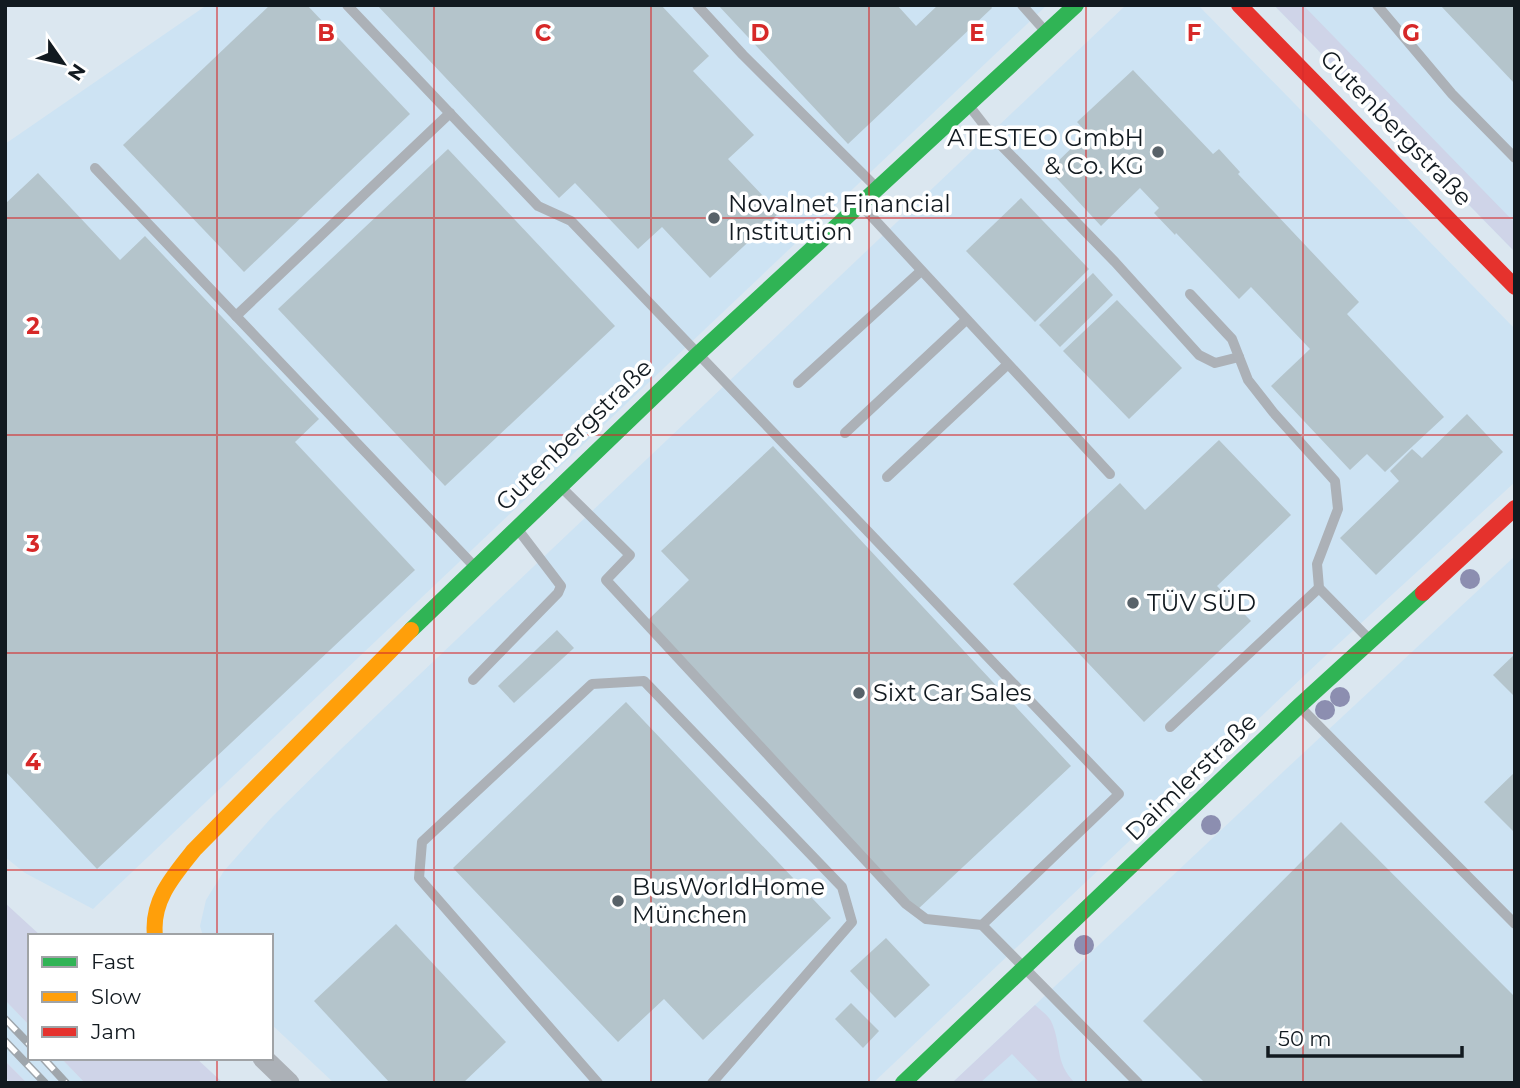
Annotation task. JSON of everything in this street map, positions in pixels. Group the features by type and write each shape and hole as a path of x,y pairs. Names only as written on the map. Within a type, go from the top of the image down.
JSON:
{"street":[{"name":"Gutenbergstraße","path":"154,934 152,924 165,888 194,850 516,527 697,355 1076,5"},
{"name":"Gutenbergstraße","path":"1239,5 1515,287"},
{"name":"Daimlerstraße","path":"902,1083 1299,706 1515,508"},
{"path":"265,1060 289,1083"}],"lane":[{"path":"347,5 538,206 571,221 1119,794 982,925"},
{"path":"697,5 877,189"},
{"path":"1022,5 1046,32"},
{"path":"1377,5 1452,94 1515,159"},
{"path":"968,105 995,139 1115,262 1199,355 1215,363 1239,357"},
{"path":"236,316 450,113"},
{"path":"95,168 475,567"},
{"path":"860,204 1110,474"},
{"path":"798,383 920,271"},
{"path":"1190,294 1232,339 1248,380 1335,481 1338,509 1317,564 1319,588 1370,641"},
{"path":"845,433 966,320"},
{"path":"887,477 1007,365"},
{"path":"560,485 630,555 606,580 906,904 926,919 982,925 1138,1083"},
{"path":"473,680 558,593 561,586 516,527"},
{"path":"1170,727 1319,588"},
{"path":"598,1083 419,878 422,842 592,684 645,681 842,887 852,922 712,1083"},
{"path":"1299,706 1515,924"}],"shaded area":[{"path":"207,5 1047,5 93,909 25,873 5,857 5,144"},
{"path":"1126,5 1198,5 1515,329 1515,482 1323,658 873,1083 334,1083 273,1026 273,934 202,934 200,926 206,900 224,871 272,817"},
{"path":"1274,5 1515,5 1515,252"},
{"path":"1274,5 1303,5 1515,223 1515,252"},
{"path":"1515,556 1515,1083 952,1083 1284,771"},
{"path":"5,903 39,934 28,934 28,1024 5,1000"},
{"path":"5,1000 28,1024 28,1060 63,1060 85,1083 27,1083 5,1061"},
{"path":"1035,1005 1051,1021 1064,1068 1075,1083 1040,1083 1012,1054 980,1083 952,1083"},
{"path":"63,1060 198,1060 223,1083 85,1083"},
{"path":"5,1061 27,1083 11,1083 5,1077"}],"building":[{"path":"270,5 307,5 410,114 244,272 123,145"},
{"path":"377,5 661,5 709,56 693,71 754,135 728,159 779,213 710,278 662,227 638,249 575,183 559,198"},
{"path":"718,5 897,5 916,26 938,5 990,5 992,8 848,144"},
{"path":"1440,5 1515,5 1515,84"},
{"path":"1133,70 1213,154 1219,149 1240,172 1238,174 1359,302 1347,314 1444,417 1385,472 1367,454 1350,470 1271,386 1310,349 1251,287 1239,299 1154,213 1159,208 1140,188 1101,226 1049,170 1087,133 1077,122"},
{"path":"448,149 615,326 445,486 278,309"},
{"path":"38,173 120,260 145,236 319,419 295,442 415,570 97,869 5,771 5,204"},
{"path":"1021,198 1089,269 1035,322 966,251"},
{"path":"1093,273 1113,295 1060,347 1039,325"},
{"path":"1117,300 1182,368 1129,419 1063,351"},
{"path":"1467,414 1503,452 1376,575 1340,538 1399,481 1390,471 1412,449 1422,458"},
{"name":"TÜV SÜD","path":"1219,440 1291,515 1217,586 1251,621 1144,722 1013,584 1120,483 1145,510"},
{"name":"Sixt Car Sales","path":"773,446 1071,766 917,910 648,620 689,580 661,551"},
{"path":"557,630 574,648 514,703 498,686"},
{"path":"1515,654 1515,697 1493,675"},
{"path":"626,702 831,918 703,1040 664,999 618,1042 453,868"},
{"path":"1515,772 1515,833 1484,802"},
{"path":"1341,822 1515,997 1515,1083 1205,1083 1143,1021"},
{"path":"396,924 506,1042 463,1083 390,1083 314,1001"},
{"path":"886,938 930,985 895,1018 850,971"},
{"path":"851,1003 879,1031 863,1048 835,1019"}],"railway":[{"path":"5,1019 28,1043"},
{"path":"5,1041 45,1083"},
{"path":"45,1060 66,1083"}],"traffic: fast":[{"path":"411,630 697,355 1076,5"},
{"path":"903,1083 1299,706 1423,593"}],"traffic: slow":[{"path":"155,934 156,911 160,900 171,879 194,850 411,630"}],"traffic: jam":[{"path":"1239,5 1515,287"},
{"path":"1423,593 1515,508"}],"place":[{"name":"ATESTEO GmbH & Co. KG","path":"1158,152"},
{"name":"Novalnet Financial Institution","path":"714,218"},
{"name":"TÜV SÜD","path":"1133,603"},
{"name":"Sixt Car Sales","path":"859,693"},
{"name":"BusWorldHome München","path":"618,901"}]}
